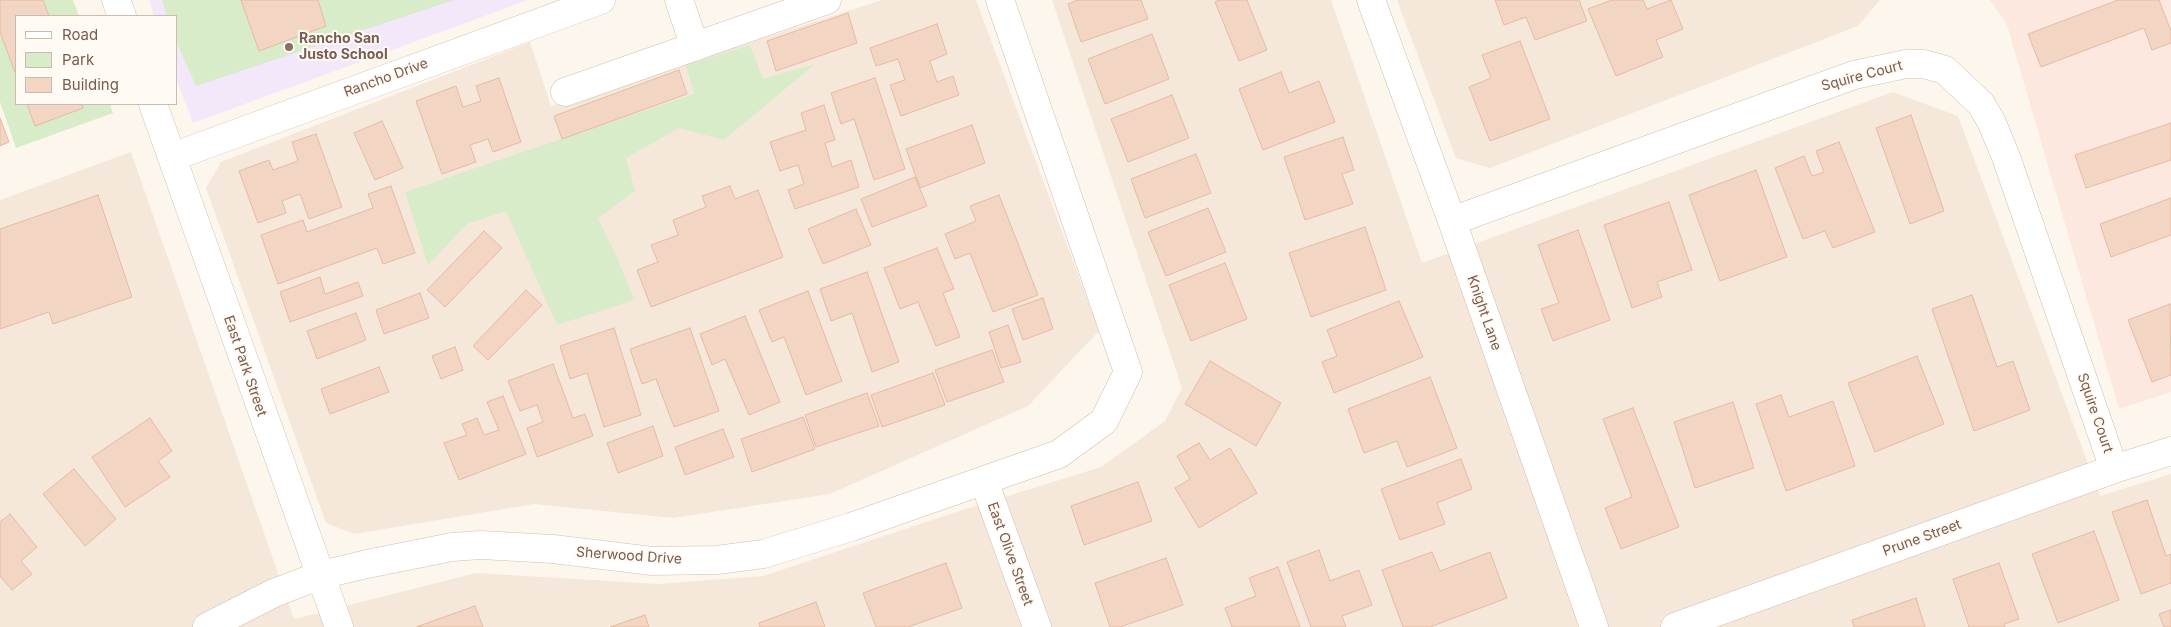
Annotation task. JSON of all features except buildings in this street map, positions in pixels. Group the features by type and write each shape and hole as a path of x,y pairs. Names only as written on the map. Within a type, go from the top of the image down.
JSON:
{"street":[{"path":"116,0 122,15"},
{"name":"Rancho Drive","path":"172,157 601,0"},
{"path":"679,0 695,47"},
{"path":"565,92 827,0"},
{"name":"Sherwood Drive","path":"207,627 274,593 321,575 443,549 481,545 553,549 652,561 717,560 763,554 851,527 1058,454 1104,421 1128,372 1000,0"},
{"name":"Knight Lane","path":"1371,0 1452,221 1594,627"},
{"name":"Squire Court","path":"1452,221 1854,75 1906,64 1924,64 1945,70 1981,104 1992,124 2010,167 2114,469"},
{"name":"East Park Street","path":"153,105 338,627"},
{"name":"Prune Street","path":"1675,627 2114,469 2171,451"},
{"name":"East Olive Street","path":"984,481 1036,627"}],"shaded area":[{"name":"Rancho San Justo School","path":"149,0 528,0 193,123 178,83 178,15 154,15"},
{"path":"882,0 976,0 1099,331 1028,406 830,494 673,518 534,504 354,534 326,523 206,188 221,162 530,42 551,106"},
{"path":"1052,0 1331,0 1422,263 1893,92 1958,116 2100,496 2171,474 2171,627 0,627 0,200 131,152 294,619 476,573 659,584 763,576 953,513 1101,467 1165,421 1182,388"},
{"path":"1397,0 1880,0 1858,26 1490,168 1456,158"},
{"path":"1990,0 2171,0 2171,392 2119,409 2007,25"}],"green space":[{"path":"0,0 73,0 79,15 15,15 15,105 110,105 113,113 16,148 0,102"},
{"path":"162,0 454,0 196,86 178,46 178,15 167,15"},
{"path":"750,45 763,79 815,64 724,140 679,128 626,158 635,191 598,218 634,300 557,325 506,211 467,224 428,265 405,192 694,94 686,65"}],"place":[{"name":"Rancho San Justo School","path":"289,47"}]}
